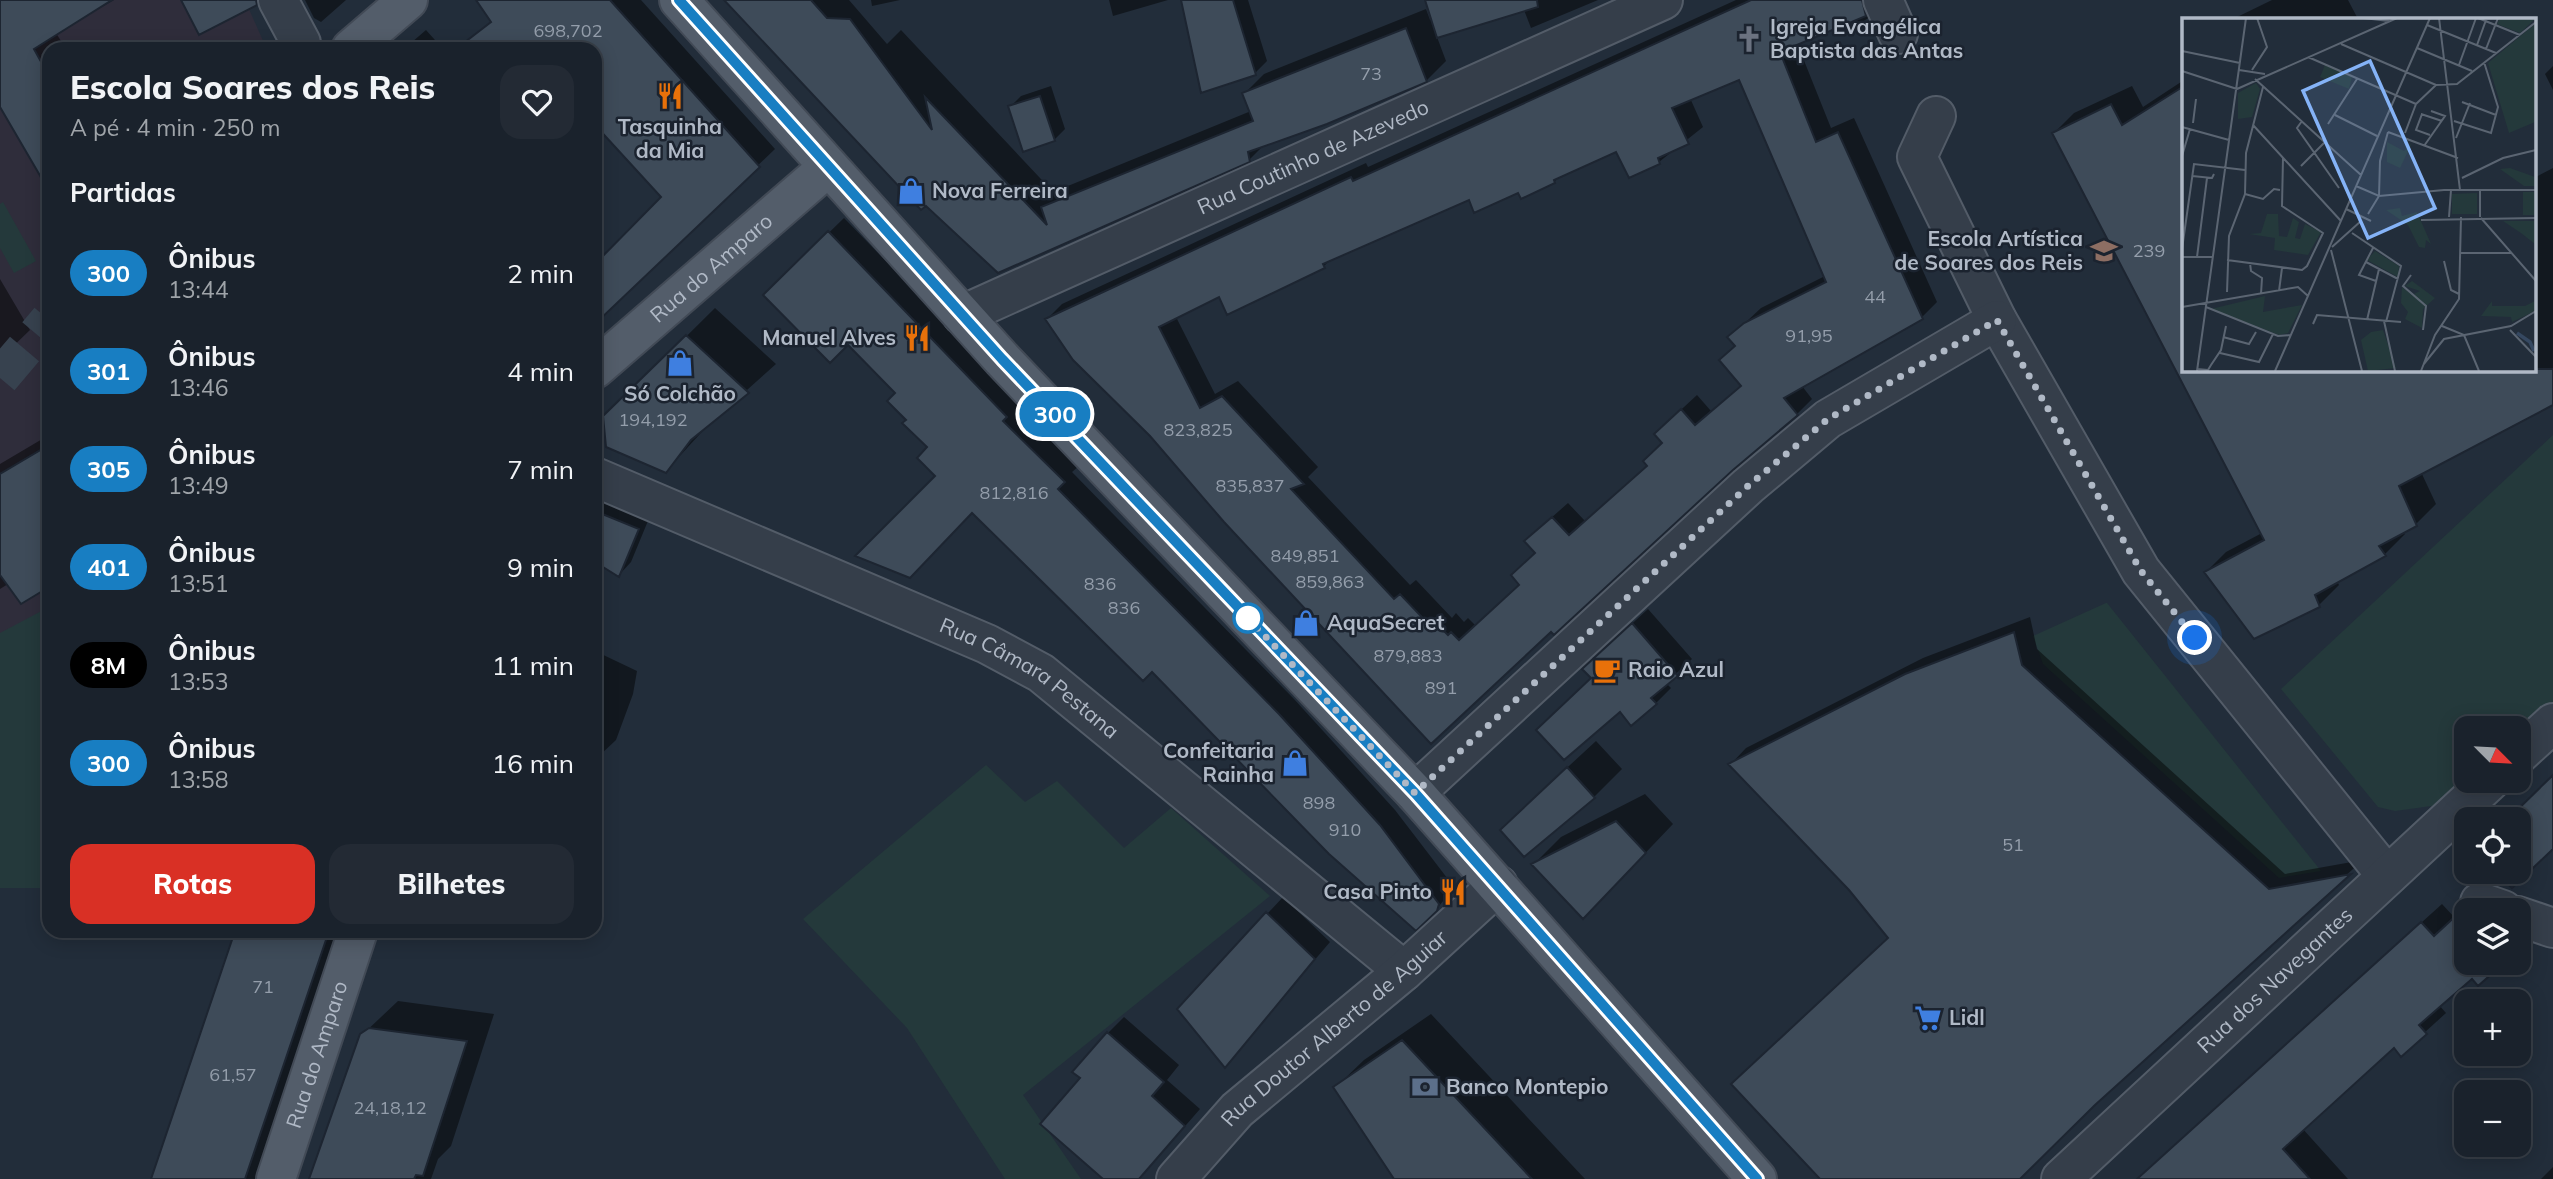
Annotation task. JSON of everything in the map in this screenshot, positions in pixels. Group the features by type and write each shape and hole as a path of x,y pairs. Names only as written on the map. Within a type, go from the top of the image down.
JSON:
{"main road":[{"path":"359,42 408,0"},
{"path":"680,0 827,168 962,315 1415,793 1757,1179"},
{"name":"Rua do Amparo","path":"602,363 827,168"},
{"name":"Rua do Amparo","path":"276,1179 356,938"}],"street":[{"name":"Rua Coutinho de Azevedo","path":"962,315 1663,0"},
{"path":"1936,116 1917,157 1997,320 2141,571 2387,876"},
{"path":"1415,793 1748,486 1828,419 1997,320"},
{"name":"Rua Câmara Pestana","path":"602,480 987,644 1041,673 1405,971"},
{"path":"2531,743 2553,723"},
{"name":"Rua dos Navegantes","path":"2061,1179 2477,793"},
{"name":"Rua Doutor Alberto de Aguiar","path":"1176,1179 1237,1110 1405,971 1497,885"},
{"path":"2531,920 2553,928"}],"shaded area":[{"path":"0,0 245,0 264,42 42,42 42,888 0,888"}],"green space":[{"path":"3,202 36,261 14,273 0,248 0,204"},
{"path":"2553,435 2553,705 2531,725 2531,716 2454,716 2455,793 2446,804 2395,811 2378,807 2281,689"},
{"path":"2107,603 2321,871 2279,878 2043,664 2033,636"},
{"path":"42,611 42,888 0,888 0,633"},
{"path":"986,765 1025,802 1057,781 1124,848 1171,808 1270,896 1023,1095 1081,1179 1005,1179 907,1028 803,919"}],"building":[{"path":"0,0 112,0 34,49 42,63 42,179 0,107"},
{"path":"181,0 256,0 257,5 199,35"},
{"path":"476,0 610,0 760,167 602,317 602,257 661,197 602,133 602,42 465,42 491,22"},
{"path":"724,0 811,0 827,18 850,19 932,130 925,97 1047,225 1041,207 1253,121 1242,93 1406,28 1427,82 1327,124 1248,152 1250,162 998,273 926,206 921,210"},
{"path":"1181,0 1233,0 1256,75 1201,93"},
{"path":"1425,0 1537,0 1538,7 1437,38"},
{"path":"1751,0 1862,0 1866,16 1780,52 1816,142 1838,132 1923,319 1784,398 1798,415 1733,470 1554,635 1551,632 1431,744 1224,522 1150,436 1073,360 1045,319 1351,177 1353,181","holes":["1739,80 1826,282 1744,323 1727,337 1735,346 1719,360 1741,386 1695,425 1681,409 1654,434 1662,443 1643,461 1647,466 1569,535 1552,517 1524,541 1535,553 1511,575 1519,585 1459,640 1440,627 1435,631 1400,594 1394,599 1291,489 1304,484 1222,396 1200,408 1159,327 1219,297 1227,315 1325,268 1323,264 1469,200 1474,213 1518,193 1521,199 1555,183 1554,180 1616,152 1629,178 1660,164 1658,158 1689,144 1672,108"]},
{"path":"2182,87 2182,371 2553,369 2553,405 2399,486 2417,526 2379,546 2386,556 2315,595 2320,607 2254,639 2204,572 2264,540 2052,133 2111,104 2122,125"},
{"path":"1040,96 1055,141 1023,152 1008,106"},
{"path":"828,231 1007,417 1003,421 1065,482 1058,489 1279,714 1380,825 1439,904 1437,911 1416,931 1329,854 1152,672 1143,681 972,513 910,578 855,556 935,476 917,458 927,447 902,423 906,420 887,401 895,393 848,345 830,363 763,295"},
{"path":"686,335 749,393 691,440 666,473 606,447 603,416"},
{"path":"42,449 42,591 21,604 0,575 0,474"},
{"path":"602,514 639,529 619,577 602,566"},
{"path":"1632,623 1678,676 1651,698 1657,704 1631,726 1620,712 1564,760 1536,730 1591,678 1582,669"},
{"path":"2014,632 2022,665 2269,889 2351,874 2095,1105 2020,1179 1820,1179 1731,1084 1888,938 1849,890 1728,764 1905,674"},
{"path":"1567,767 1595,798 1524,857 1500,830"},
{"path":"2553,775 2553,849 2531,870 2531,807 2520,807"},
{"path":"1616,821 1646,853 1583,919 1531,864"},
{"path":"1266,912 1315,959 1225,1068 1177,1009"},
{"path":"2454,917 2454,975 2490,975 2478,986 2472,979 2460,989 2454,989 2454,995 2419,1025 2427,1034 2401,1057 2394,1048 2283,1149 2310,1179 2137,1179 2421,922 2434,936"},
{"path":"233,938 327,938 245,1179 151,1179"},
{"path":"369,1028 467,1041 423,1176 416,1175 414,1179 309,1179 360,1034"},
{"path":"1107,1032 1164,1082 1152,1096 1185,1126 1139,1179 1103,1179 1040,1124 1080,1078 1072,1072"},
{"path":"1402,1040 1532,1179 1394,1179 1333,1087"}],"tunnel":[{"path":"0,378 42,328"}],"bus line":[{"name":"300","path":"679,0 827,168 1002,359 1415,793 1757,1179"}],"place":[{"name":"Igreja Evangélica Baptista das Antas","path":"1749,39"},
{"name":"Tasquinha da Mia","path":"670,96"},
{"name":"Nova Ferreira","path":"911,191"},
{"name":"Escola Artística de Soares dos Reis","path":"2104,251"},
{"name":"Manuel Alves","path":"917,338"},
{"name":"Só Colchão","path":"680,363"},
{"name":"AquaSecret","path":"1306,623"},
{"name":"Raio Azul","path":"1607,670"},
{"name":"Confeitaria Rainha","path":"1295,763"},
{"name":"Casa Pinto","path":"1453,892"},
{"name":"Lidl","path":"1928,1018"},
{"name":"Banco Montepio","path":"1425,1087"}],"route":[{"path":"1248,618 1244,614 1415,793 1748,486 1828,419 1997,320 2141,571 2195,638"}]}
